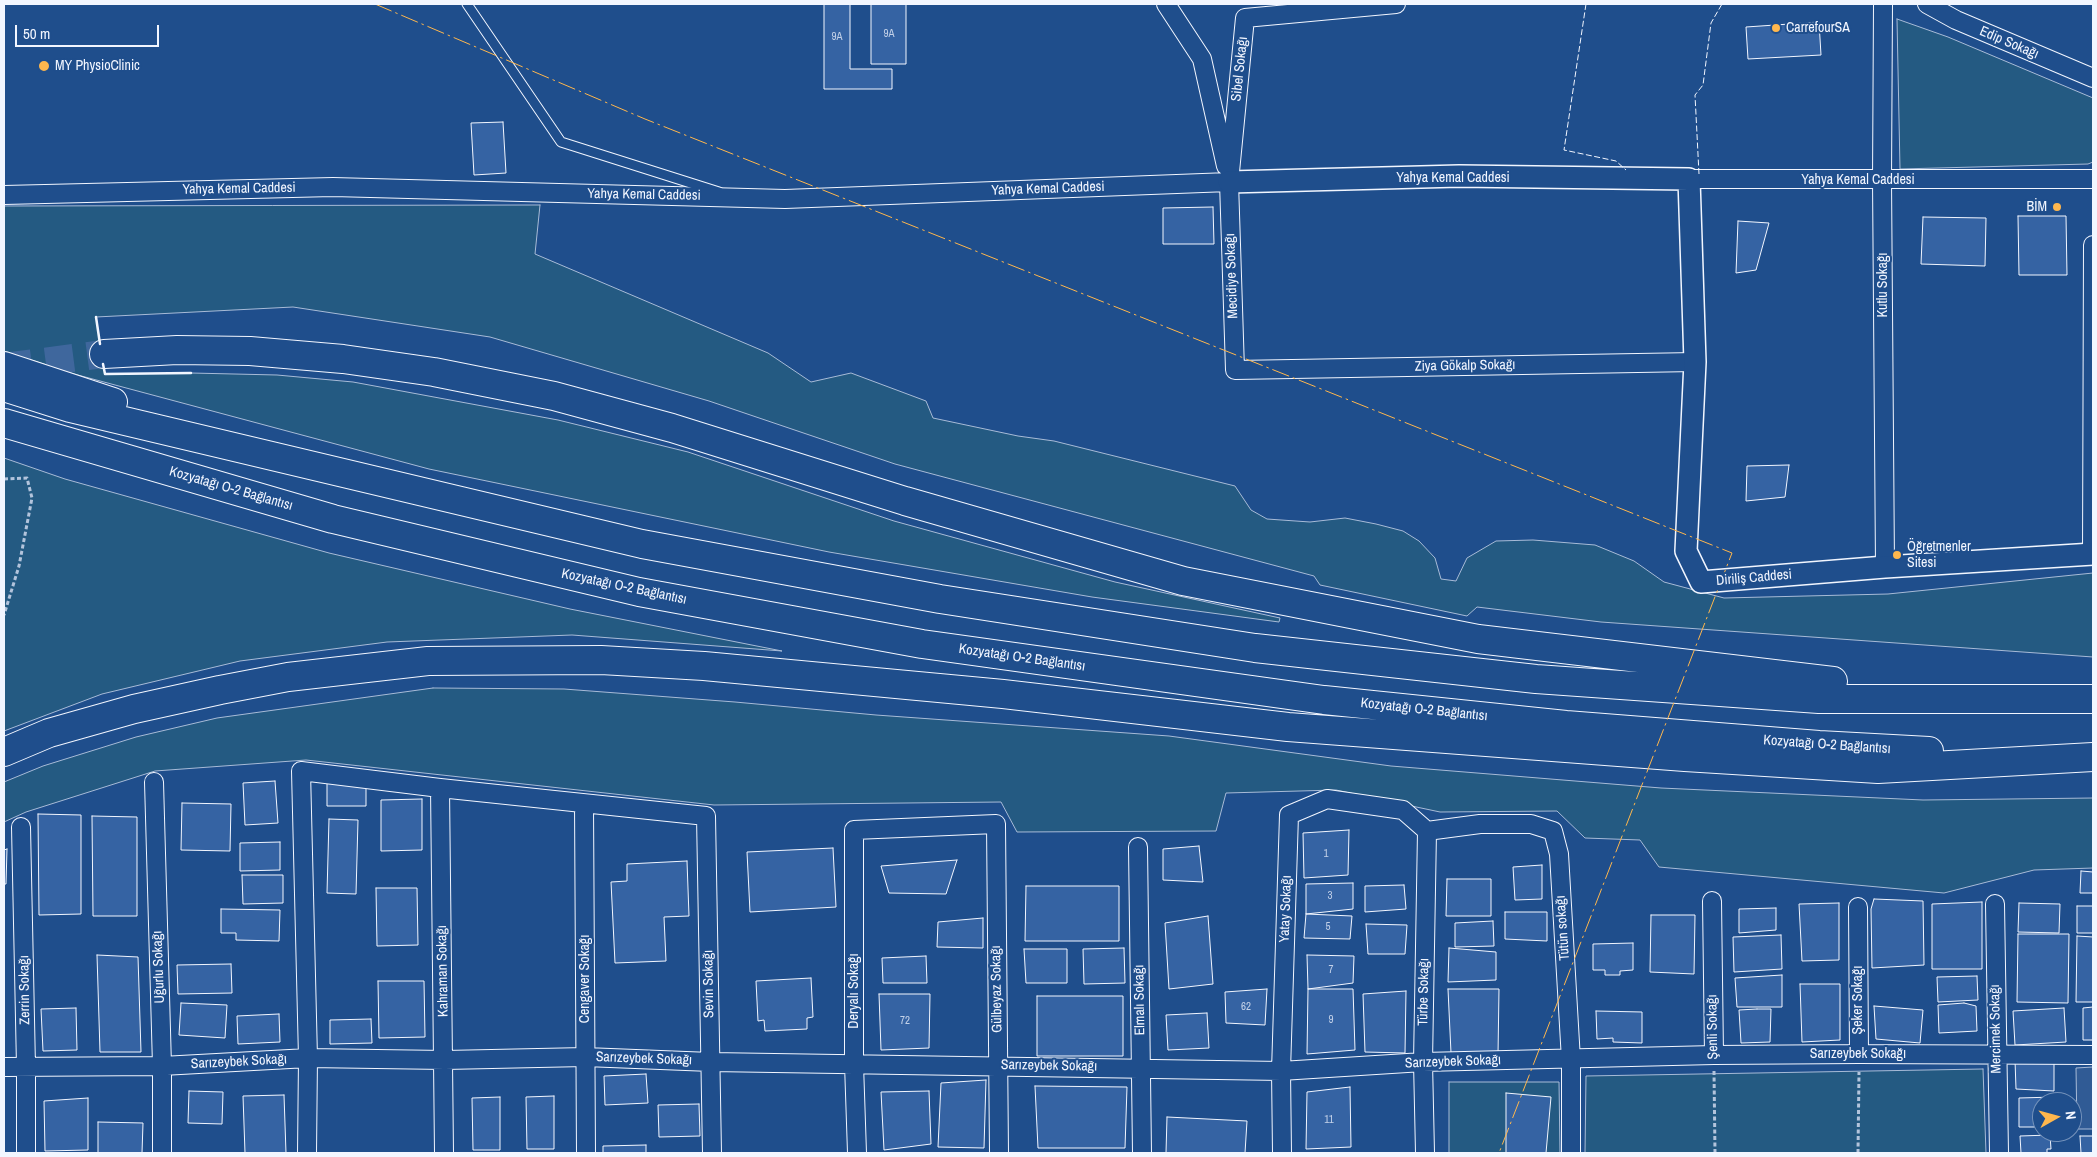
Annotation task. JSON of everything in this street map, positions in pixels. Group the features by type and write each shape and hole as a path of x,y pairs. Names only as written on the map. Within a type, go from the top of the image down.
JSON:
{"highway":[{"path":"104,354 177,350 250,351 344,359 434,372 554,396 672,428 905,501 1184,581 1478,639 1804,679 2066,700"},
{"path":"4,366 304,465"},
{"path":"4,387 70,408 642,544 940,599 1255,648 1536,679 1820,699 2093,699"},
{"name":"Kozyatağı O-2 Bağlantısı","path":"4,424 342,522 639,592 922,644 1324,700 1566,725 1819,745 2063,757"},
{"path":"4,752 49,734 134,709 288,677 428,661 601,660 704,666 1003,694 1288,727 1685,757 1878,769 2063,757 2093,757"}],"street":[{"path":"1166,4 1202,59 1229,182"},
{"name":"Sibel Sokağı","path":"1229,182 1245,18 1396,4"},
{"name":"Kutlu Sokağı","path":"1884,4 1882,180 1885,567"},
{"name":"Edip Sokağı","path":"1927,4 1956,20 2093,78"},
{"name":"Yahya Kemal Caddesi","path":"4,195 333,187 785,199 1229,182 1459,176 1690,179 2093,180"},
{"name":"Diriliş Caddesi","path":"1690,179 1695,362 1686,551 1701,582 1885,567 2093,554"},
{"name":"Mecidiye Sokağı","path":"1229,182 1235,370"},
{"path":"2093,245 2093,554"},
{"name":"Ziya Gökalp Sokağı","path":"1235,370 1695,362"},
{"path":"307,1153 308,1058 301,770 584,804"},
{"name":"Uğurlu Sokağı","path":"154,782 162,1066 162,1153"},
{"name":"Kahraman Sokağı","path":"440,788 445,1060 444,1153"},
{"name":"Yatay Sokağı","path":"1282,1153 1280,1071 1289,814 1327,799 1403,810 1428,831"},
{"name":"Sevin Sokağı","path":"584,804 706,816 712,1153"},
{"name":"Cengaver Sokağı","path":"584,804 586,1153"},
{"name":"Gülbeyaz Sokağı","path":"854,830 996,824 999,1153"},
{"name":"Tütün sokağı","path":"1428,831 1480,824 1531,824 1553,831 1559,854 1572,1060 1571,1153"},
{"name":"Zerrin Sokağı","path":"21,827 26,1153"},
{"name":"Deryalı Sokağı","path":"854,830 854,1064 857,1153"},
{"name":"Türbe Sokağı","path":"1425,1153 1423,1062 1428,831"},
{"name":"Elmalı Sokağı","path":"1138,847 1142,1153"},
{"name":"Şenli Sokağı","path":"1712,901 1714,1055"},
{"name":"Mercimek Sokağı","path":"1995,904 1999,1153"},
{"name":"Şeker Sokağı","path":"1858,907 1859,1054"},
{"name":"Sarızeybek Sokağı","path":"4,1067 162,1066 308,1058 445,1060 586,1057 711,1062 998,1065 1280,1071 1423,1062 1572,1060 1714,1055 2093,1055"}],"lane":[{"path":"467,4 561,142 738,198"}],"path":[{"path":"4,479 27,478 32,498 20,566 4,615"},
{"name":"Şeker Sokağı","path":"1858,1153 1859,1054"},
{"name":"Şenli Sokağı","path":"1714,1055 1715,1153"}],"shaded area":[{"path":"1897,19 1948,37 2093,98 2093,162 2088,164 1900,169"},
{"path":"540,205 535,254 768,353 811,382 851,373 926,401 933,418 1018,436 1054,441 1235,486 1251,510 1267,519 1310,522 1345,518 1403,531 1419,541 1435,558 1441,579 1456,581 1467,558 1496,541 1533,540 1595,545 1634,561 1664,582 1724,598 1888,594 2093,573 2093,657 1601,622 1477,607 1467,616 1320,585 1314,576 895,464 709,401 490,337 293,307 96,317 105,374 277,375 353,382 558,420 688,452 894,521 1115,582 1280,618 1279,622 1092,597 829,552 429,469 74,374 4,351 4,206"},
{"path":"4,458 65,479 329,553 570,609 782,651 572,635 387,642 240,661 102,694 4,731"},
{"path":"433,688 564,689 876,715 1169,736 1391,766 1661,788 1923,800 2093,798 2093,868 2034,870 1944,893 1659,867 1640,840 1585,838 1557,811 1440,812 1336,790 1226,793 1216,831 1017,832 1001,802 714,805 306,760 155,771 26,812 4,822 4,782 43,766 136,737 217,718"},
{"path":"2093,1067 2093,1129 2082,1129 2082,1092 2076,1092 2076,1068"},
{"path":"1983,1069 1986,1153 1585,1153 1586,1076"},
{"path":"1449,1082 1559,1082 1560,1153 1449,1153"}],"building":[{"path":"824,4 850,4 850,69 892,69 892,89 824,89"},
{"path":"871,4 906,4 906,64 871,64"},
{"path":"1819,22 1821,55 1748,59 1746,27"},
{"path":"503,122 506,173 474,175 471,123"},
{"path":"1213,207 1214,244 1163,244 1163,208"},
{"path":"2018,216 2066,216 2067,275 2019,275"},
{"path":"1923,217 1986,218 1985,266 1921,264"},
{"path":"1738,221 1769,223 1756,270 1736,273"},
{"path":"1789,465 1785,497 1746,501 1747,466"},
{"path":"275,781 278,823 245,825 243,783"},
{"path":"327,782 366,782 366,806 327,806"},
{"path":"422,799 422,850 381,851 381,800"},
{"path":"182,803 231,804 230,851 181,850"},
{"path":"38,814 81,815 81,914 39,915"},
{"path":"92,816 137,817 137,916 93,916"},
{"path":"329,819 358,820 356,894 327,893"},
{"path":"1349,830 1348,875 1304,878 1303,833"},
{"path":"280,842 280,870 240,871 240,843"},
{"path":"1199,846 1203,882 1163,880 1163,849"},
{"path":"833,848 836,907 750,912 747,852"},
{"path":"7,849 6,884 4,884 4,850"},
{"path":"957,860 946,894 889,893 881,866"},
{"path":"687,861 689,916 664,917 666,961 615,963 611,882 627,881 627,864"},
{"path":"1542,865 1542,899 1515,900 1513,867"},
{"path":"2081,871 2093,872 2093,893 2080,893"},
{"path":"242,875 283,875 283,903 243,904"},
{"path":"1447,879 1491,879 1491,916 1446,916"},
{"path":"1353,883 1353,909 1306,914 1306,884"},
{"path":"1404,885 1406,909 1365,912 1365,886"},
{"path":"1026,886 1119,886 1119,941 1025,941"},
{"path":"376,888 417,888 418,945 377,946"},
{"path":"1874,899 1923,901 1924,965 1872,968 1871,909"},
{"path":"1982,902 1982,969 1932,969 1932,904"},
{"path":"1839,903 1839,960 1802,961 1799,904"},
{"path":"2019,903 2060,904 2059,933 2018,932"},
{"path":"2077,906 2093,906 2093,933 2077,933"},
{"path":"1776,908 1776,930 1739,933 1739,909"},
{"path":"221,909 280,910 279,941 236,940 236,933 221,933"},
{"path":"1505,912 1547,912 1547,941 1505,939"},
{"path":"1306,914 1352,916 1350,939 1304,938"},
{"path":"1651,915 1695,915 1694,974 1650,972"},
{"path":"1208,916 1213,984 1169,989 1165,923"},
{"path":"983,918 983,948 937,947 938,922"},
{"path":"1493,921 1494,946 1455,947 1455,923"},
{"path":"1366,924 1407,925 1405,954 1368,954"},
{"path":"2018,934 2069,934 2068,1003 2017,1002"},
{"path":"1781,935 1782,969 1734,972 1733,937"},
{"path":"2077,936 2093,937 2093,1002 2076,1002"},
{"path":"1633,943 1633,970 1620,971 1620,975 1605,975 1605,970 1593,970 1593,944"},
{"path":"1124,948 1125,983 1084,984 1083,949"},
{"path":"1449,948 1496,952 1496,980 1448,982"},
{"path":"1024,949 1067,949 1067,983 1026,983"},
{"path":"97,955 138,957 141,1052 100,1052"},
{"path":"1307,955 1354,956 1353,983 1308,989"},
{"path":"926,956 927,983 883,983 882,958"},
{"path":"231,964 232,993 178,994 177,965"},
{"path":"1782,975 1782,1007 1737,1007 1735,978"},
{"path":"1977,976 1978,1000 1938,1002 1937,977"},
{"path":"811,978 813,1017 807,1018 807,1029 765,1031 764,1020 758,1021 756,981"},
{"path":"378,981 424,981 425,1037 379,1038"},
{"path":"1800,984 1840,984 1840,1040 1802,1042"},
{"path":"1267,989 1265,1025 1226,1023 1225,992"},
{"path":"1308,989 1353,989 1355,1050 1307,1054"},
{"path":"1448,989 1499,989 1498,1055 1451,1053"},
{"path":"1406,991 1405,1053 1365,1052 1363,994"},
{"path":"879,994 930,994 929,1048 881,1050"},
{"path":"1037,996 1123,996 1123,1056 1037,1056"},
{"path":"181,1003 227,1005 225,1038 179,1035"},
{"path":"1964,1003 1976,1006 1977,1031 1939,1033 1938,1005"},
{"path":"1874,1006 1923,1010 1920,1043 1876,1039"},
{"path":"2093,1007 2093,1040 2083,1040 2083,1008"},
{"path":"76,1008 77,1050 43,1051 41,1009"},
{"path":"2064,1008 2066,1042 2015,1045 2013,1011"},
{"path":"1771,1009 1770,1042 1741,1043 1739,1010"},
{"path":"1596,1011 1642,1012 1642,1043 1613,1042 1613,1038 1597,1039"},
{"path":"1207,1013 1209,1048 1168,1050 1166,1015"},
{"path":"279,1014 280,1042 238,1044 237,1016"},
{"path":"371,1019 372,1043 330,1044 330,1020"},
{"path":"2015,1060 2054,1061 2054,1091 2016,1089"},
{"path":"646,1074 648,1103 605,1105 604,1076"},
{"path":"986,1080 984,1148 938,1147 941,1083"},
{"path":"1035,1086 1127,1087 1125,1148 1038,1148"},
{"path":"1350,1087 1351,1147 1306,1149 1307,1092"},
{"path":"189,1091 223,1092 222,1124 188,1123"},
{"path":"929,1091 931,1144 884,1150 881,1092"},
{"path":"1506,1093 1551,1097 1546,1153 1506,1153"},
{"path":"284,1095 286,1153 245,1153 243,1096"},
{"path":"554,1096 554,1149 527,1149 526,1097"},
{"path":"500,1097 500,1150 473,1150 472,1098"},
{"path":"88,1098 88,1150 45,1151 44,1101"},
{"path":"2019,1098 2032,1098 2032,1127 2019,1127"},
{"path":"699,1104 700,1136 659,1137 658,1105"},
{"path":"1167,1117 1247,1121 1245,1153 1166,1153"},
{"path":"98,1122 143,1123 142,1153 98,1153"},
{"path":"2020,1136 2032,1136 2032,1142 2050,1142 2051,1149 2047,1149 2047,1153 2021,1153"},
{"path":"2082,1136 2093,1136 2093,1153 2081,1153"},
{"path":"646,1145 646,1153 603,1153 603,1146"}],"tunnel":[{"path":"4,367 104,354"}],"fence":[{"path":"1586,4 1564,150 1616,161 1626,170"},
{"path":"1699,174 1695,95 1703,85 1711,23 1722,4"}],"wall":[{"path":"96,317 100,344"},
{"path":"103,364 105,374 191,373"}],"power":[{"path":"375,4 645,119 1732,553 1499,1153"}],"place":[{"name":"CarrefourSA","path":"1776,28"},
{"name":"MY PhysioClinic","path":"44,66"},
{"name":"BİM","path":"2057,207"},
{"name":"Öğretmenler Sitesi","path":"1897,555"}]}
